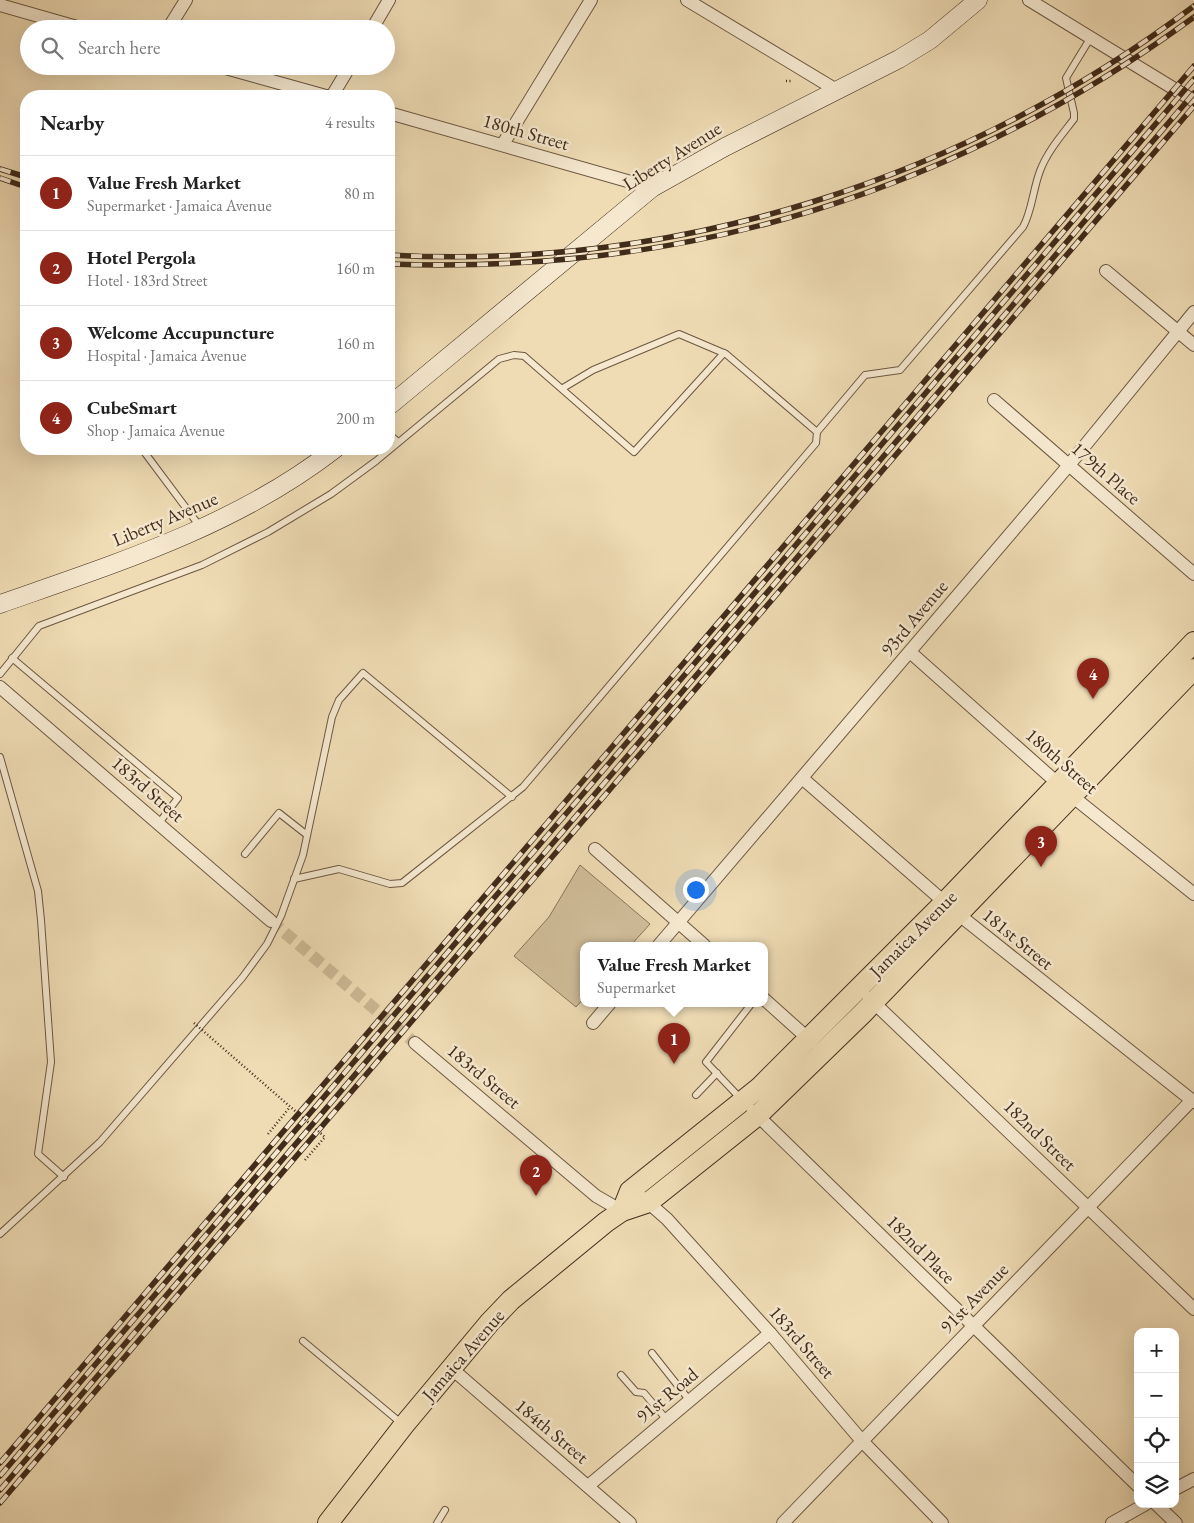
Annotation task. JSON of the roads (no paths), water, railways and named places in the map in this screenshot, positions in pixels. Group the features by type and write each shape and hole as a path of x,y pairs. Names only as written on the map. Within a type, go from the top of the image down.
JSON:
{"main road":[{"name":"Liberty Avenue","path":"395,401 652,188 725,147 899,59 930,40 978,0"},
{"name":"Liberty Avenue","path":"0,604 134,556 202,529 264,496 326,455"},
{"name":"Jamaica Avenue","path":"622,1211 630,1191 751,1108 823,1052 873,1002 951,908 1065,789 1188,670 1194,642"},
{"name":"Jamaica Avenue","path":"328,1523 404,1425 456,1374 512,1300 606,1222 622,1211 649,1202 751,1108 808,1039 858,988 951,908"}],"street":[{"path":"174,20 186,0"},
{"path":"377,20 389,0"},
{"path":"503,144 591,0"},
{"path":"687,0 838,91"},
{"path":"1030,0 1194,101"},
{"path":"0,5 52,20"},
{"path":"250,75 304,90"},
{"path":"336,90 345,75"},
{"name":"180th Street","path":"395,115 652,188"},
{"path":"1106,270 1194,345"},
{"name":"93rd Avenue","path":"662,942 1069,465 1194,312"},
{"name":"179th Place","path":"994,400 1194,574"},
{"name":"180th Street","path":"910,652 1065,789 1194,894"},
{"name":"183rd Street","path":"0,687 271,921"},
{"name":"181st Street","path":"802,778 951,908 1193,1101"},
{"path":"595,849 701,942"},
{"name":"182nd Street","path":"858,988 1194,1310"},
{"path":"768,1003 823,1052"},
{"path":"593,1023 607,1007"},
{"name":"183rd Street","path":"415,1043 596,1196 622,1211"},
{"name":"91st Avenue","path":"783,1523 972,1326 1193,1101"},
{"name":"182nd Place","path":"751,1108 972,1326 1134,1482"},
{"name":"183rd Street","path":"630,1191 649,1202 667,1219 770,1333 862,1441 942,1523"},
{"name":"91st Road","path":"588,1486 770,1333"},
{"name":"184th Street","path":"456,1374 630,1523"},
{"path":"1179,1487 1194,1479"},
{"path":"1112,1523 1139,1508"},
{"path":"1160,1508 1176,1523"}],"lane":[{"path":"294,879 339,868 390,884 402,883 512,797 531,778 816,443 817,432 866,375 900,370 1023,227 1044,162 1074,120 1066,78 1091,37"},
{"path":"563,388 593,370 680,334 724,353 817,432"},
{"path":"395,444 486,368 506,356 524,356 563,388 634,452 724,353"},
{"path":"395,439 398,442"},
{"path":"146,455 202,529"},
{"path":"0,674 39,626 181,574 268,532 347,484 382,455"},
{"path":"12,658 178,798 159,823"},
{"path":"0,1234 100,1142 259,957 274,931 294,879 307,835 332,717 340,700 363,673 512,797"},
{"path":"0,757 33,875 41,913 50,1062 38,1154 64,1177"},
{"path":"245,854 279,813 307,835"},
{"path":"749,1007 706,1062 751,1108"},
{"path":"696,1095 717,1073"},
{"path":"302,1341 404,1425"},
{"path":"652,1353 690,1400"},
{"path":"621,1375 636,1392 644,1393 667,1420"},
{"path":"437,1523 445,1510"}],"tunnel":[{"path":"271,921 415,1043"}],"railway":[{"path":"395,255 497,256 604,247 710,229 813,202 914,165 1011,121 1105,67 1194,6"},
{"path":"395,264 499,264 607,255 711,237 813,211 912,175 1008,131 1102,79 1194,17"},
{"path":"0,1463 1194,66"},
{"path":"0,1476 1194,79"},
{"path":"0,1490 1194,93"},
{"path":"0,1503 1194,106"},
{"path":"0,169 20,175"},
{"path":"0,178 20,185"}],"place":[{"name":"CubeSmart","path":"1093,699"},
{"name":"Welcome Accupuncture","path":"1041,867"},
{"name":"Value Fresh Market","path":"674,1064"},
{"name":"Hotel Pergola","path":"536,1196"}]}
